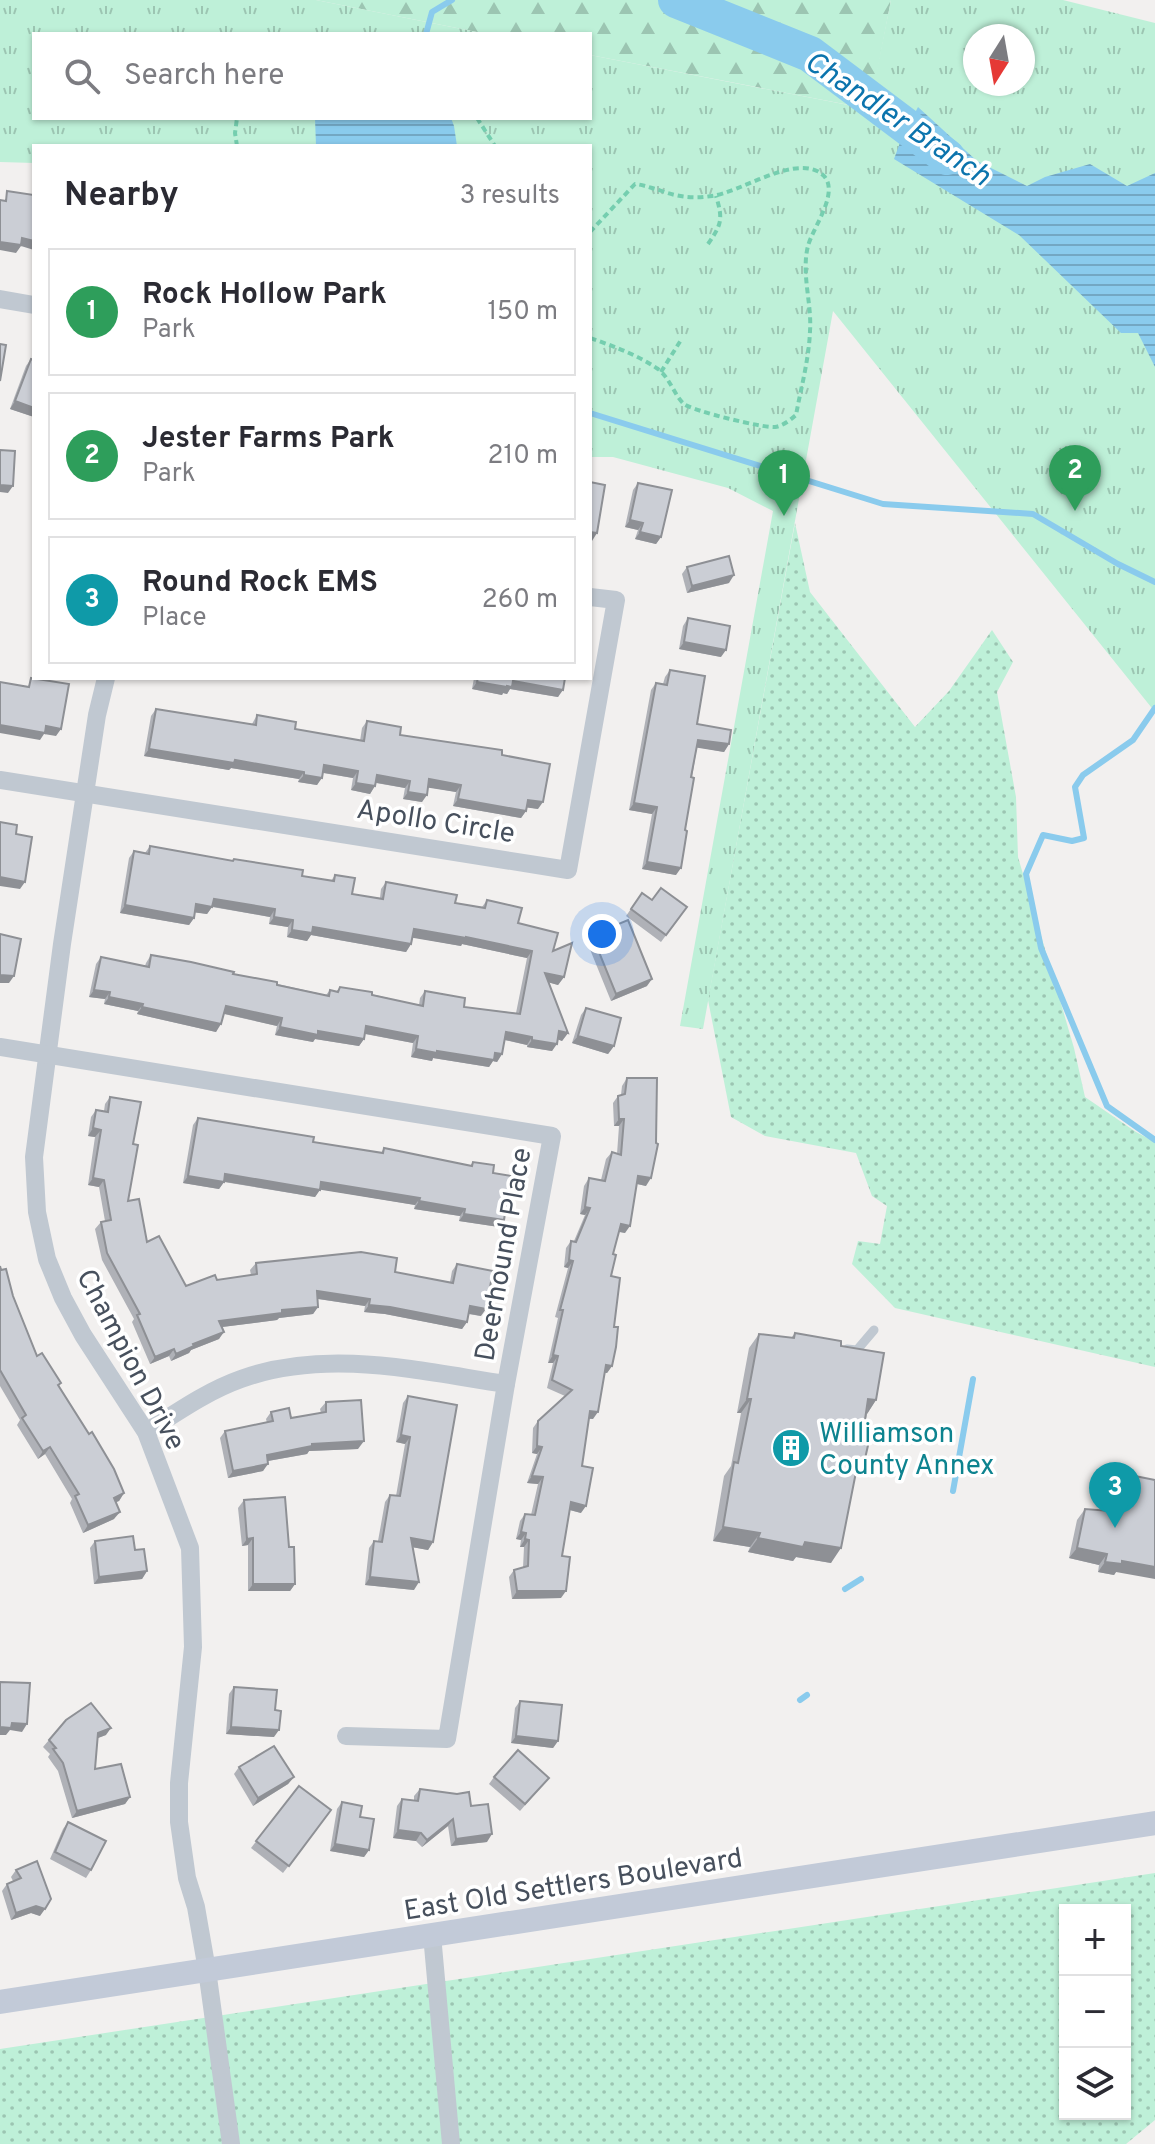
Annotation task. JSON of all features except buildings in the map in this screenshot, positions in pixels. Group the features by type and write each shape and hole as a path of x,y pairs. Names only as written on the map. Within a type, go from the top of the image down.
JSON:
{"main road":[{"name":"East Old Settlers Boulevard","path":"0,2002 1155,1823"}],"street":[{"path":"0,299 32,305"},
{"name":"Apollo Circle","path":"0,780 568,870 616,600 592,597"},
{"name":"Champion Drive","path":"106,680 97,715 47,1056 34,1157 37,1212 47,1259 63,1298 83,1335 146,1432 190,1548 193,1647 179,1783 179,1822 187,1878 196,1907 207,1970 231,2144"},
{"name":"Deerhound Place","path":"0,1047 552,1136 506,1384 447,1739 346,1736"},
{"path":"146,1432 205,1395 240,1379 272,1369 315,1363 355,1363 506,1384"},
{"path":"432,1935 451,2144"}],"lane":[{"path":"835,1348 857,1350 874,1330"}],"path":[{"path":"237,120 237,144"},
{"path":"478,120 494,144"},
{"path":"592,230 635,184 674,196 716,196 780,171 809,169 827,179 830,192 807,248 810,333 796,415 788,422 775,427 699,411 684,403 661,372 620,349 592,339"},
{"path":"708,244 721,222 716,196"},
{"path":"661,372 681,340"}],"green space":[{"path":"0,0 316,0 477,32 32,32 32,120 592,120 592,55 869,109 891,0 1063,0 1155,23 1155,712 833,311 703,1029 680,1026 773,511 728,488 613,457 592,457 592,144 32,144 32,163 0,162"},
{"path":"316,0 891,0 870,109 592,55 592,32 477,32"},
{"path":"795,523 810,592 915,727 949,691 992,630 1013,662 997,692 1016,797 1018,857 1074,1048 1085,1097 1155,1142 1155,1367 895,1308 852,1264 858,1241 880,1244 887,1206 872,1196 856,1153 765,1136 731,1117 708,1000"},
{"path":"1155,1873 1155,2120 1126,2144 0,2144 0,2049"}],"water":[{"path":"918,107 977,161 1027,186 1045,177 1090,164 1127,186 1155,173 1155,367 1138,333 1121,333 1019,235 894,159"},
{"path":"315,120 452,120 457,144 316,144"}],"waterway":[{"path":"427,32 432,12 452,0"},
{"name":"Chandler Branch","path":"676,0 810,54 947,157"},
{"path":"592,414 883,504 1033,514 1155,582"},
{"path":"1155,708 1133,740 1083,775 1075,787 1084,838 1072,841 1043,835 1026,874 1041,948 1107,1106 1155,1140"},
{"path":"953,1491 973,1379"},
{"path":"845,1589 861,1579"},
{"path":"800,1700 807,1695"}],"place":[{"name":"Jester Farms Park","path":"1075,511"},
{"name":"Rock Hollow Park","path":"784,516"},
{"name":"Williamson County Annex","path":"791,1448"},
{"name":"Round Rock EMS","path":"1115,1528"}]}
